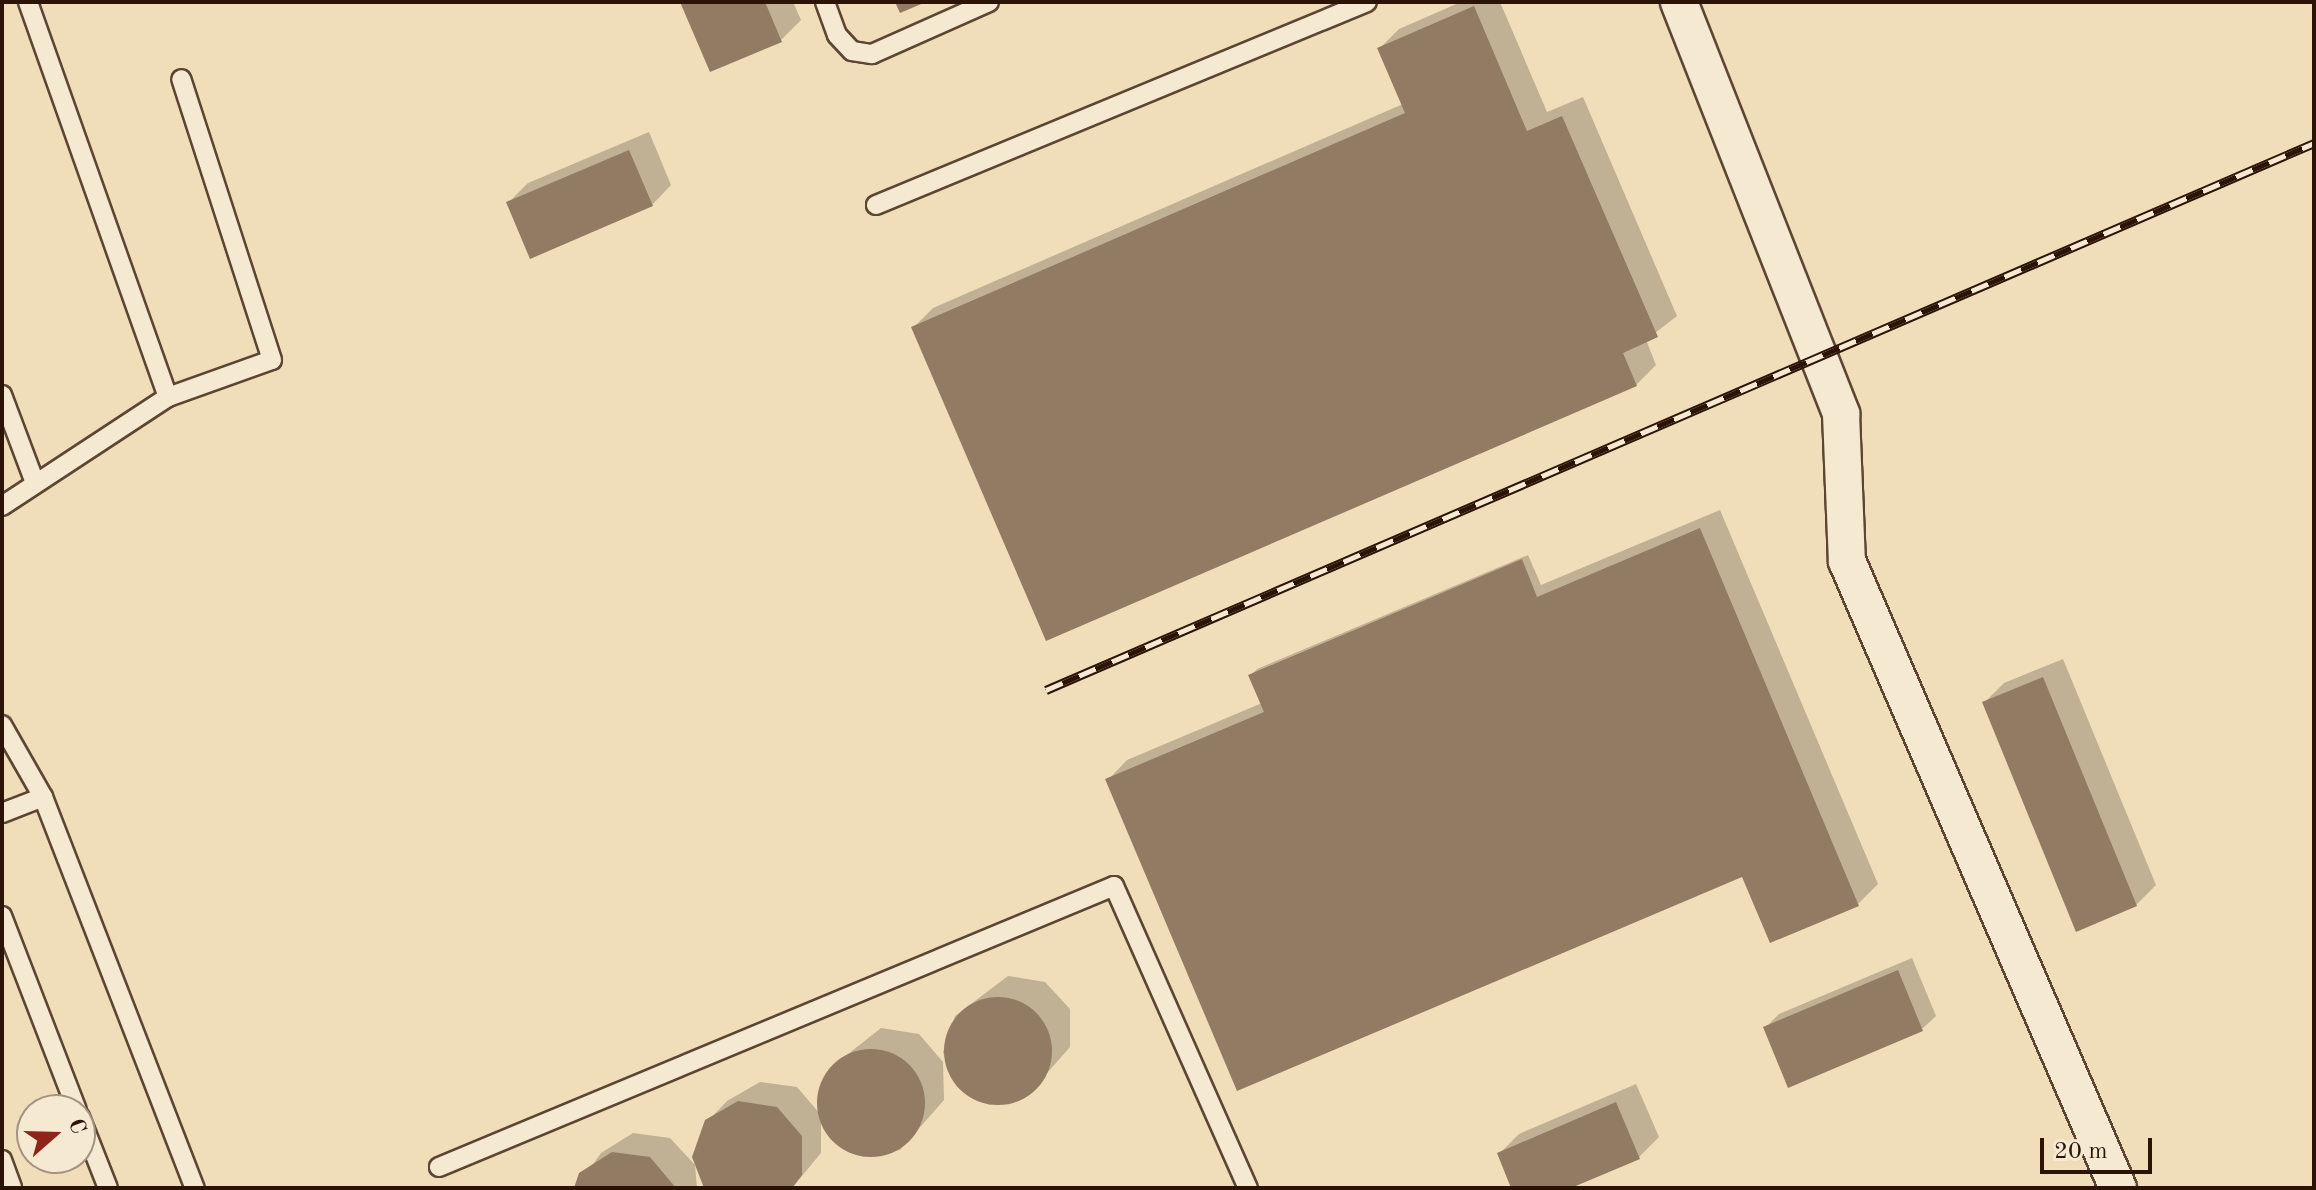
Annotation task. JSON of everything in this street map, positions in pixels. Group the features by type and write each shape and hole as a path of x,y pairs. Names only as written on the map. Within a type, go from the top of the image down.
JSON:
{"street":[{"path":"1679,2 1841,414 1847,561 2118,1188"}],"lane":[{"path":"28,2 168,397"},
{"path":"825,2 837,35 852,51 872,54 989,2"},
{"path":"876,205 1367,2"},
{"path":"2,506 168,397 272,360 181,79"},
{"path":"2,395 35,483"},
{"path":"2,725 43,797 195,1188"},
{"path":"2,813 43,797"},
{"path":"439,1167 1114,886 1248,1188"},
{"path":"2,916 71,1094"},
{"path":"96,1158 108,1188"},
{"path":"2,1160 12,1188"}],"building":[{"path":"680,2 765,2 782,42 710,72"},
{"path":"895,2 926,2 900,13"},
{"path":"1474,6 1527,131 1562,116 1658,337 1623,353 1637,386 1046,641 911,327 1405,113 1377,48"},
{"path":"629,150 653,206 530,259 506,202"},
{"path":"1700,528 1859,906 1770,943 1742,877 1237,1091 1105,779 1264,712 1248,675 1522,559 1537,597"},
{"path":"2043,677 2137,906 2076,932 1982,702"},
{"path":"1898,970 1923,1031 1788,1088 1763,1027"},
{"path":"998,997 1019,1001 1036,1013 1048,1030 1052,1051 1048,1072 1036,1089 1019,1101 998,1105 977,1101 960,1089 948,1072 944,1051 948,1030 960,1013 977,1001"},
{"path":"871,1049 892,1053 909,1065 921,1082 925,1103 921,1124 909,1141 892,1153 871,1157 850,1153 833,1141 821,1124 817,1103 821,1082 833,1065 850,1053"},
{"path":"738,1101 777,1107 802,1136 802,1175 792,1188 704,1188 692,1157 705,1120"},
{"path":"1616,1102 1640,1159 1571,1188 1511,1188 1497,1153"},
{"path":"612,1152 650,1157 676,1188 574,1188 579,1173"}],"railway":[{"path":"1046,690 2314,143"}]}
